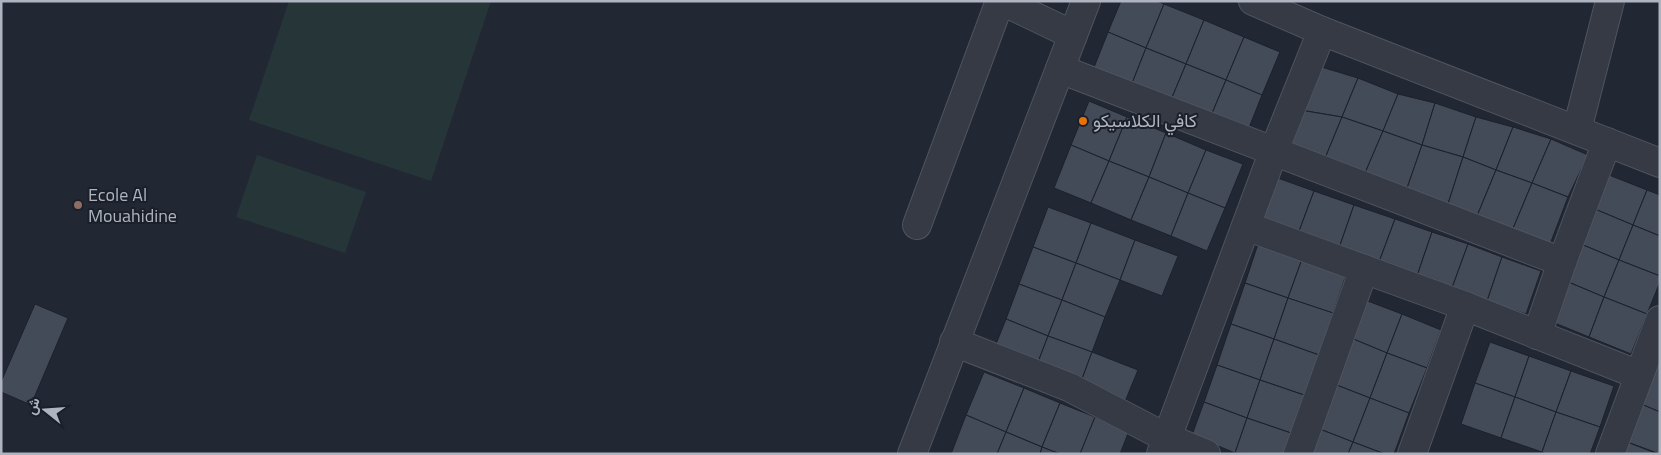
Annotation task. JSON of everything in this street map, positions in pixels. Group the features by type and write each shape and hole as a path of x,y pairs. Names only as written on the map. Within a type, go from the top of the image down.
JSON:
{"street":[{"path":"917,225 1001,1 1073,34"},
{"path":"917,452 954,342 1086,1"},
{"path":"1253,1 1322,31 1660,163"},
{"path":"1577,130 1610,1"},
{"path":"1164,446 1273,153 1322,31"},
{"path":"1060,69 1225,132 1273,153 1562,262"},
{"path":"1537,335 1607,142"},
{"path":"1246,226 1465,306 1639,375"},
{"path":"1298,454 1364,269"},
{"path":"1412,454 1465,306"},
{"path":"1610,454 1660,320"},
{"path":"954,342 1069,388 1164,446 1206,454"}],"shaded area":[{"path":"289,1 491,1 431,181 249,120"},
{"path":"257,155 366,192 345,253 236,217"}],"building":[{"path":"1121,1 1157,1 1164,4 1146,48 1108,32"},
{"path":"1164,4 1204,20 1186,64 1146,48"},
{"path":"1204,20 1244,37 1226,80 1186,64"},
{"path":"1108,32 1146,48 1129,91 1091,75"},
{"path":"1244,37 1280,52 1262,95 1226,80"},
{"path":"1146,48 1186,64 1168,107 1129,91"},
{"path":"1186,64 1226,80 1208,123 1168,107"},
{"path":"1318,66 1358,78 1342,117 1300,110"},
{"path":"1358,78 1398,94 1383,131 1342,117"},
{"path":"1226,80 1262,95 1245,138 1208,123"},
{"path":"1398,94 1435,103 1422,145 1383,131"},
{"path":"1089,101 1127,117 1109,161 1071,145"},
{"path":"1435,103 1476,117 1463,157 1422,145"},
{"path":"1300,110 1342,117 1321,168 1283,153"},
{"path":"1127,117 1166,133 1149,177 1109,161"},
{"path":"1342,117 1383,131 1362,180 1321,168"},
{"path":"1476,117 1513,127 1496,170 1463,157"},
{"path":"1513,127 1551,139 1532,183 1496,170"},
{"path":"1383,131 1422,145 1405,194 1362,180"},
{"path":"1166,133 1206,150 1188,193 1149,177"},
{"path":"1551,139 1588,155 1568,197 1532,183"},
{"path":"1071,145 1109,161 1091,203 1054,188"},
{"path":"1422,145 1463,157 1447,207 1405,194"},
{"path":"1206,150 1243,164 1225,208 1188,193"},
{"path":"1463,157 1496,170 1477,216 1447,207"},
{"path":"1109,161 1149,177 1131,220 1091,203"},
{"path":"1496,170 1532,183 1512,231 1477,216"},
{"path":"1604,173 1647,190 1633,225 1590,207"},
{"path":"1149,177 1188,193 1171,236 1131,220"},
{"path":"1275,177 1314,191 1298,234 1260,221"},
{"path":"1532,183 1568,197 1549,247 1512,231"},
{"path":"1647,190 1660,195 1660,236 1633,225"},
{"path":"1314,191 1354,205 1339,248 1298,234"},
{"path":"1188,193 1225,208 1207,251 1171,236"},
{"path":"1354,205 1395,219 1379,262 1339,248"},
{"path":"1048,207 1091,223 1076,263 1033,247"},
{"path":"1590,207 1633,225 1619,260 1576,242"},
{"path":"1395,219 1432,232 1417,276 1379,262"},
{"path":"1091,223 1135,240 1120,280 1076,263"},
{"path":"1633,225 1660,236 1660,276 1619,260"},
{"path":"1432,232 1468,244 1452,288 1417,276"},
{"path":"1135,240 1178,256 1162,296 1120,280"},
{"path":"1576,242 1619,260 1604,297 1561,279"},
{"path":"1258,244 1302,259 1288,298 1245,283"},
{"path":"1468,244 1502,257 1487,301 1452,288"},
{"path":"1033,247 1076,263 1062,300 1019,284"},
{"path":"1502,257 1541,271 1526,314 1487,301"},
{"path":"1302,259 1346,275 1333,313 1288,298"},
{"path":"1619,260 1660,276 1660,282 1647,314 1604,297"},
{"path":"1076,263 1120,280 1105,317 1062,300"},
{"path":"1561,279 1604,297 1589,337 1545,319"},
{"path":"1245,283 1288,298 1274,339 1231,324"},
{"path":"1019,284 1062,300 1048,336 1006,319"},
{"path":"1604,297 1647,314 1631,354 1589,337"},
{"path":"1288,298 1333,313 1319,355 1274,339"},
{"path":"1062,300 1105,317 1092,352 1048,336"},
{"path":"1365,300 1402,314 1387,353 1351,338"},
{"path":"35,304 68,318 31,405 1,392 1,382"},
{"path":"1402,314 1441,330 1427,368 1387,353"},
{"path":"1006,319 1048,336 1035,370 992,354"},
{"path":"1231,324 1274,339 1260,380 1217,365"},
{"path":"1048,336 1092,352 1079,387 1035,370"},
{"path":"1351,338 1387,353 1370,398 1334,384"},
{"path":"1274,339 1319,355 1304,395 1260,380"},
{"path":"1490,342 1529,356 1515,397 1475,383"},
{"path":"1092,352 1138,370 1124,404 1079,387"},
{"path":"1387,353 1427,368 1409,413 1370,398"},
{"path":"1529,356 1571,371 1556,412 1515,397"},
{"path":"1649,361 1660,365 1660,412 1634,401"},
{"path":"1217,365 1260,380 1247,418 1204,402"},
{"path":"1571,371 1614,386 1600,427 1556,412"},
{"path":"984,372 1024,388 1006,432 966,415"},
{"path":"1260,380 1304,395 1291,433 1247,418"},
{"path":"1475,383 1515,397 1501,438 1461,424"},
{"path":"1334,384 1370,398 1353,442 1317,428"},
{"path":"1024,388 1060,403 1042,447 1006,432"},
{"path":"1515,397 1556,412 1542,452 1501,438"},
{"path":"1370,398 1409,413 1394,454 1385,454 1353,442"},
{"path":"1634,401 1660,412 1660,454 1619,439"},
{"path":"1204,402 1247,418 1235,453 1192,435"},
{"path":"1060,403 1095,417 1080,454 1060,454 1042,447"},
{"path":"1556,412 1600,427 1590,454 1546,454 1542,452"},
{"path":"966,415 1006,432 997,454 951,454"},
{"path":"1095,417 1129,431 1120,454 1080,454"},
{"path":"1247,418 1291,433 1284,454 1235,453"},
{"path":"1317,428 1353,442 1348,454 1307,454"},
{"path":"1006,432 1042,447 1040,454 997,454"},
{"path":"1619,439 1658,454 1613,454"},
{"path":"1353,442 1385,454 1348,454"},
{"path":"1042,447 1060,454 1040,454"}],"place":[{"name":"كافي الكلاسيكو","path":"1083,121"},
{"name":"Ecole Al Mouahidine","path":"78,205"}]}
